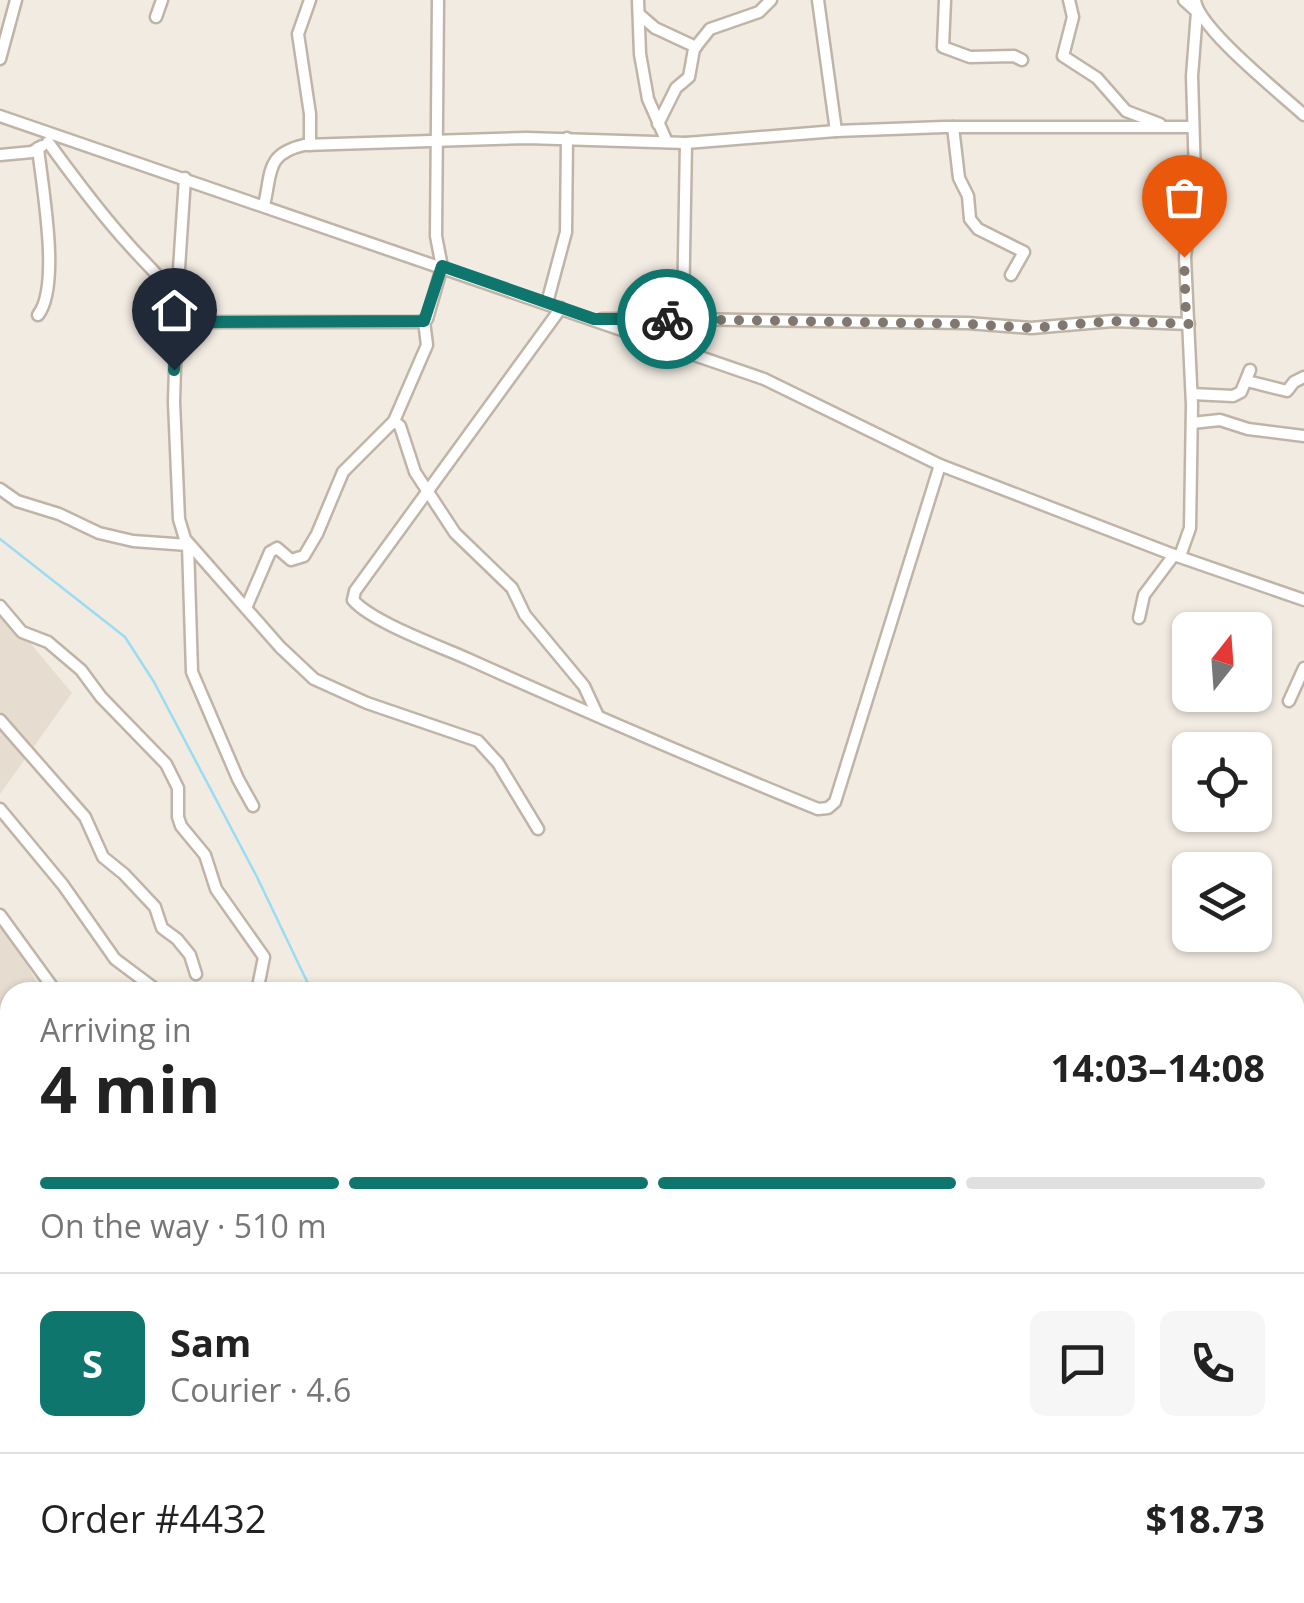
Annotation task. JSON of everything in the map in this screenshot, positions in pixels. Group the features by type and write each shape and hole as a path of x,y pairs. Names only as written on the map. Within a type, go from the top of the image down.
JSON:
{"street":[{"path":"0,59 16,0"},
{"path":"156,16 162,0"},
{"path":"310,0 298,34 310,114 310,145"},
{"path":"246,608 270,552 277,548 291,560 304,556 318,534 342,472 394,421 427,345 424,321 442,266 436,236 438,0"},
{"path":"638,0 640,54 648,99 667,142"},
{"path":"658,124 676,88 688,77 696,47 714,26 760,12 771,0"},
{"path":"818,0 836,131"},
{"path":"945,0 942,47 970,57 1014,56 1022,60"},
{"path":"1069,0 1073,16 1064,56 1097,78 1126,111 1168,128"},
{"path":"1184,0 1196,6 1222,41 1304,116"},
{"path":"1139,618 1144,594 1177,555 1190,528 1192,394 1184,257 1195,176 1192,42 1196,6"},
{"path":"640,15 654,28 696,47"},
{"path":"0,116 46,142 185,178 764,379 940,466 1304,600"},
{"path":"264,205 269,172 276,158 297,146 567,138 686,143 952,127 1192,128"},
{"path":"952,127 970,219 978,229 1024,252 1011,274"},
{"path":"547,303 566,232 567,138"},
{"path":"0,155 46,142"},
{"path":"46,142 176,299"},
{"path":"38,314 43,309 49,269 46,142"},
{"path":"678,319 683,313 686,143"},
{"path":"185,178 176,299 174,402 178,504 188,544 293,662 314,679 368,703 478,742 498,763 538,829"},
{"path":"561,308 355,592 353,600 368,613 398,627 818,810 828,808 838,794 940,466"},
{"path":"177,317 207,322 424,321"},
{"path":"594,319 1032,328 1112,321 1189,324"},
{"path":"1192,394 1233,396 1241,392 1248,375 1287,391 1304,377"},
{"path":"1192,423 1220,420 1248,429 1304,436"},
{"path":"394,421 428,492 462,542 512,588 525,615 584,686 598,716"},
{"path":"0,489 17,501 99,533 133,541 188,544"},
{"path":"188,544 190,662 253,806"},
{"path":"0,606 22,632 48,642 80,670 166,764 178,788 181,826 205,855 210,876 224,903 264,957 259,982"},
{"path":"1290,701 1304,668"},
{"path":"0,720 86,817 107,862 155,907 162,928 190,955 196,974"},
{"path":"0,809 63,885 115,959 145,982"},
{"path":"0,915 49,982"}],"shaded area":[{"path":"0,607 72,693 0,794"},
{"path":"0,917 37,982 0,982"}],"waterway":[{"path":"0,539 125,637 154,682 257,877 307,982"}],"way so far":[{"path":"667,319 1032,328 1133,320 1189,324 1184,257"}],"route":[{"path":"174,370 177,317 207,322 424,321 442,266 594,319 667,319"}]}
